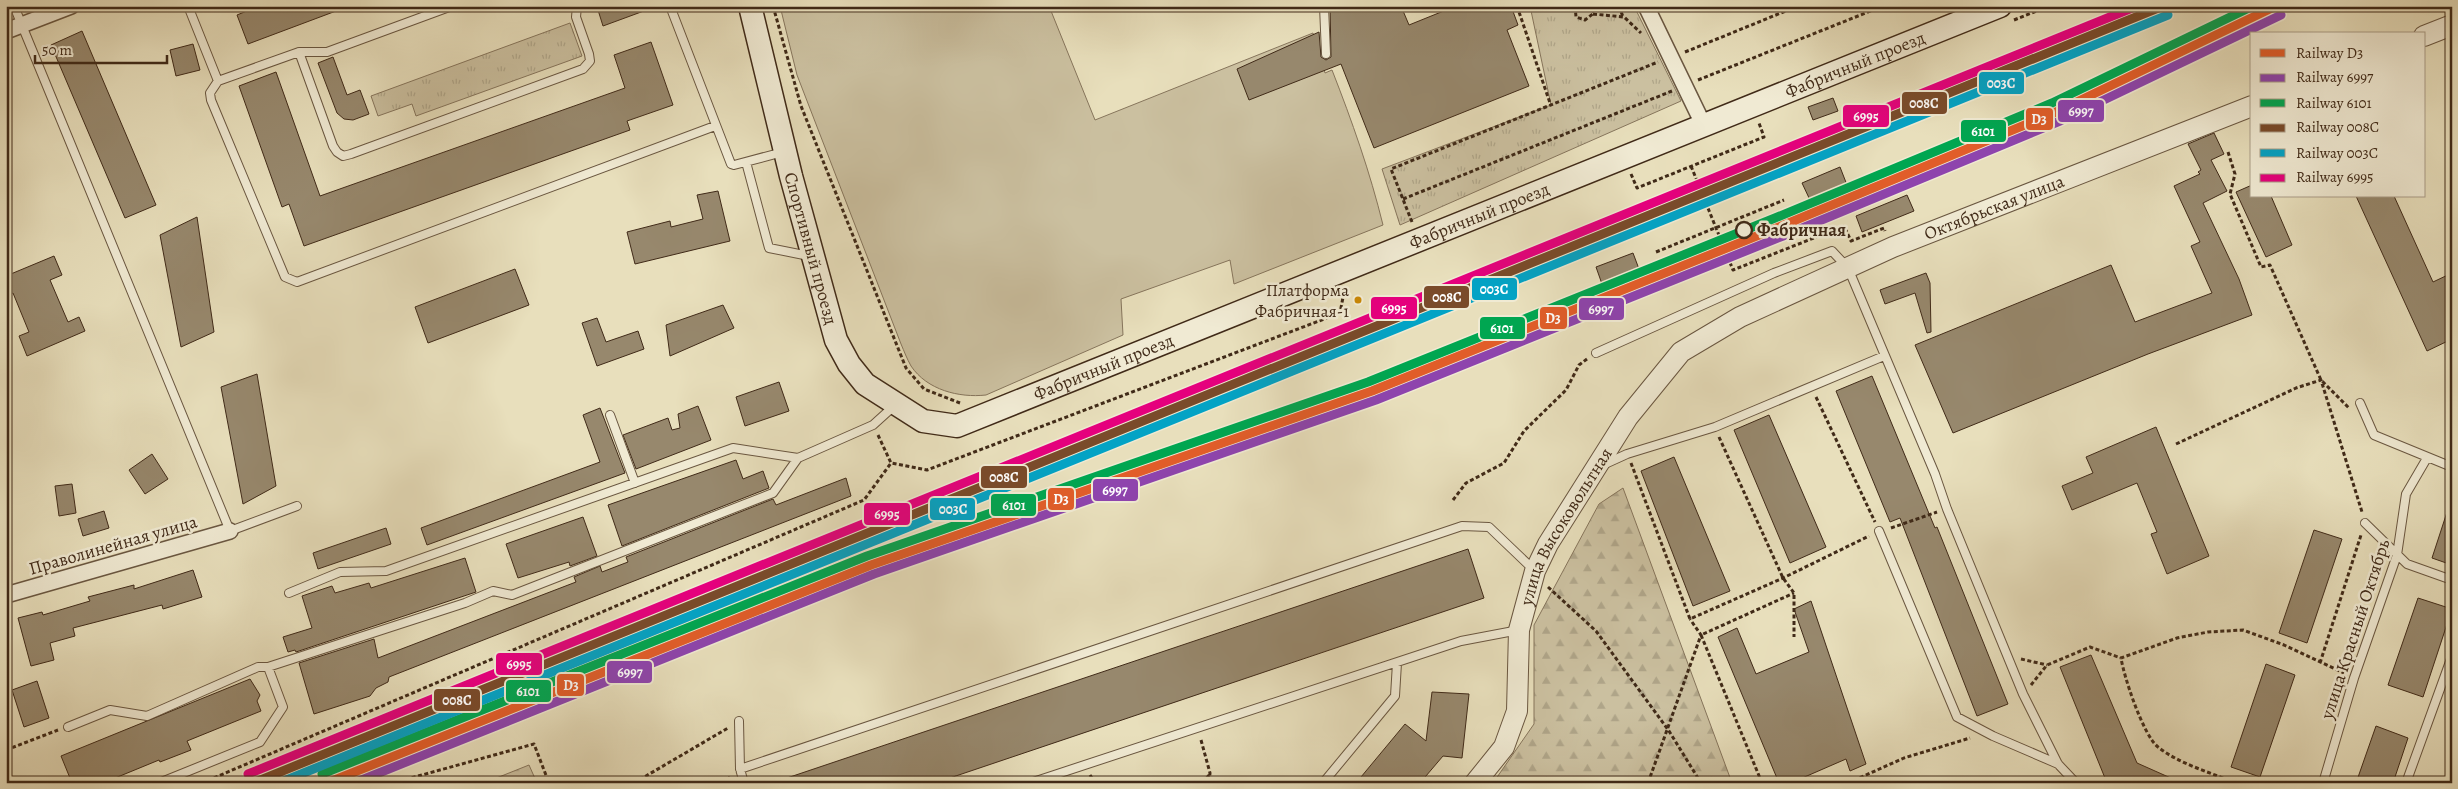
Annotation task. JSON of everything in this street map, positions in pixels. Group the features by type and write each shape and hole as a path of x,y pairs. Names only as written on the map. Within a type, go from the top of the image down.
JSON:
{"main road":[{"name":"Спортивный проезд","path":"750,6 785,152 836,340 849,364 865,384 895,405 923,421 957,426"},
{"name":"Фабричный проезд","path":"957,426 2000,6"}],"street":[{"path":"6,31 71,6"},
{"path":"1646,6 1704,126"},
{"path":"2426,35 2452,25"},
{"name":"Октябрьская улица","path":"1740,317 1892,247 2250,107"},
{"name":"улица Высоковольтная","path":"1476,783 1504,747 1517,711 1519,630 1544,579 1548,544 1628,417 1681,352 1740,317"},
{"name":"Праволинейная улица","path":"6,596 230,531"}],"lane":[{"path":"14,6 230,531 296,506"},
{"path":"188,6 218,81"},
{"path":"452,6 327,52 299,52 218,81 210,93 211,100 286,277 297,282 715,126"},
{"path":"299,52 333,146 343,156 587,66 590,54 576,17 577,6"},
{"path":"670,6 731,164 734,165 785,152"},
{"path":"1324,6 1326,54"},
{"path":"746,162 769,248 813,257"},
{"path":"1596,352 1809,259 1832,251 1848,268 1935,474 1947,509 2023,694 2058,764 2076,783"},
{"path":"1594,469 1627,454 1715,427 1884,356"},
{"path":"2360,403 2374,435 2452,467"},
{"path":"68,727 110,710 147,716 258,667 268,667 465,603 493,591 512,595 773,493 798,458 873,425 895,405"},
{"path":"610,415 635,483"},
{"path":"289,593 340,572 386,571 733,448 798,458"},
{"name":"улица Красный Октябрь","path":"2323,783 2354,678 2397,555 2406,494 2427,458"},
{"path":"2365,523 2407,564 2452,580"},
{"path":"740,769 1462,526 1489,527 1544,579"},
{"path":"1879,531 1958,717 2058,764"},
{"path":"1030,783 1397,664 1461,641 1519,630"},
{"path":"2406,783 2452,656"},
{"path":"1323,783 1395,696 1397,664"},
{"path":"159,783 260,742 283,707 268,667"},
{"path":"739,722 740,769 744,783"}],"path":[{"path":"773,6 801,106 906,368 924,390 959,403"},
{"path":"1517,6 1551,106"},
{"path":"1575,6 1576,17 1585,20 1593,14 1623,17"},
{"path":"1592,6 1593,14"},
{"path":"1619,6 1623,17 1639,32 1648,35"},
{"path":"1416,230 1391,169 1798,6"},
{"path":"1403,199 1884,6"},
{"path":"1637,188 1764,137 1758,123"},
{"path":"2228,152 2235,174 2230,194 2261,267 2270,265 2321,380 2365,523 2320,664"},
{"path":"1691,166 1733,270 1844,226 1851,241 1884,228 1892,247"},
{"path":"1656,252 1784,200"},
{"path":"891,463 927,470 1340,313 1351,267"},
{"path":"1453,500 1466,483 1504,463 1524,431 1566,390 1579,365 1596,352"},
{"path":"2321,380 2374,435"},
{"path":"2176,444 2296,388 2321,380"},
{"path":"1811,387 1879,531"},
{"path":"873,425 891,463"},
{"path":"1715,427 1783,578 1794,594 1794,637"},
{"path":"1627,454 1690,619 1702,635 1762,783"},
{"path":"202,783 864,500 891,463"},
{"path":"1690,619 1783,578 1879,531 1947,509"},
{"path":"1544,579 1544,593"},
{"path":"1544,579 1596,631 1669,731 1701,783"},
{"path":"1648,783 1669,731 1702,635 1794,594"},
{"path":"2023,694 2047,665 2090,647 2121,658 2177,638 2208,632 2242,630 2284,645 2320,664 2354,678"},
{"path":"2009,656 2047,665"},
{"path":"2121,658 2128,686 2151,740 2158,747 2181,760 2235,783"},
{"path":"634,783 739,722"},
{"path":"6,750 68,727"},
{"path":"1198,727 1210,773 1209,783"},
{"path":"1848,783 1904,758 1988,732"},
{"path":"393,783 534,744 549,783"},
{"path":"1202,783 1210,773"}],"green space":[{"path":"780,6 1049,6 1095,120 1313,33 1325,73 1332,70 1347,108 1383,225 1234,284 1230,260 1121,299 1123,335 986,395 965,395 944,391 935,387 918,374 911,366 906,355 797,75"},
{"path":"1530,6 1634,6 1681,101 1400,225 1382,169 1551,105"},
{"path":"570,23 582,56 416,116 412,104 378,116 371,96"},
{"path":"1623,488 1732,783 1493,783 1534,724 1534,625 1599,504"},
{"path":"529,765 537,783 484,783"}],"building":[{"path":"259,6 344,6 344,8 248,44 237,15"},
{"path":"608,6 652,6 652,8 603,26 598,10"},
{"path":"1330,6 1401,6 1409,25 1456,6 1511,6 1518,25 1507,30 1529,86 1374,148 1341,64 1249,100 1237,69 1319,32 1321,57 1326,60 1331,57"},
{"path":"82,31 156,205 125,218 51,45"},
{"path":"651,42 673,105 627,121 630,130 304,246 289,204 282,207 239,86 276,72 320,196 625,88 614,55"},
{"path":"193,44 200,70 176,76 170,50"},
{"path":"333,57 347,95 360,90 369,114 353,120 344,119 337,113 318,63"},
{"path":"1833,98 1838,111 1813,120 1808,107"},
{"path":"2214,133 2224,154 2211,160 2227,191 2203,203 2239,279 2252,315 2148,354 1953,433 1915,345 2111,265 2135,322 2212,293 2191,246 2200,242 2174,186 2200,174 2198,172 2201,170 2188,144"},
{"path":"1840,167 1847,185 1810,200 1802,183"},
{"path":"2250,186 2250,198 2272,198 2292,245 2266,257 2236,192"},
{"path":"718,191 730,241 635,264 627,232 670,221 671,227 703,219 697,195"},
{"path":"1907,195 1914,211 1862,232 1856,216"},
{"path":"2357,198 2395,198 2433,282 2452,273 2452,339 2427,351"},
{"path":"197,217 214,332 181,347 160,235"},
{"path":"1633,253 1639,269 1602,284 1596,267"},
{"path":"54,256 62,275 50,280 68,322 79,317 85,331 27,356 19,336 29,332 13,293 6,296 6,276"},
{"path":"515,269 529,305 428,343 415,307"},
{"path":"1926,273 1930,283 1931,332 1927,333 1915,293 1885,304 1880,290"},
{"path":"723,305 734,328 670,356 666,325"},
{"path":"597,318 606,342 638,331 644,349 597,366 582,323"},
{"path":"257,374 276,486 243,504 221,387"},
{"path":"1872,376 1935,528 1937,527 2008,704 1977,716 1900,518 1890,522 1836,391"},
{"path":"779,382 789,411 745,426 736,397"},
{"path":"698,406 711,440 636,469 623,435 668,418 672,430 680,428 678,414"},
{"path":"600,408 625,473 427,545 421,528 600,462 583,415"},
{"path":"1769,415 1826,547 1790,563 1734,430"},
{"path":"2156,427 2209,556 2167,574 2151,534 2157,532 2137,483 2072,510 2062,486 2093,473 2086,457"},
{"path":"152,454 168,479 145,494 129,470"},
{"path":"1674,457 1730,591 1693,606 1641,471"},
{"path":"736,460 743,479 763,471 769,488 622,546 608,505"},
{"path":"846,478 851,496 389,677 388,682 376,688 370,696 314,714 299,663 374,639 378,658 576,582 574,577 600,566 602,572 628,562 626,557 773,499 776,505"},
{"path":"72,484 76,513 59,516 55,486"},
{"path":"2449,506 2452,507 2452,565 2432,558"},
{"path":"104,511 109,528 83,536 78,519"},
{"path":"583,517 597,556 570,566 569,562 518,578 506,544"},
{"path":"386,528 391,544 318,569 313,553"},
{"path":"2314,530 2342,539 2307,643 2279,633"},
{"path":"1468,549 1484,598 935,783 781,783 781,780"},
{"path":"465,558 476,592 296,652 295,650 288,652 283,637 312,628 302,596 332,586 335,593 369,583 371,588"},
{"path":"193,570 202,597 163,609 162,605 73,628 75,636 50,643 54,660 31,666 18,618 42,612 43,615 90,601 88,597 134,585 134,589"},
{"path":"2418,598 2452,609 2423,697 2388,685"},
{"path":"1811,601 1866,764 1850,771 1846,759 1800,779 1802,783 1779,783 1718,637 1737,628 1756,674 1809,652 1794,609"},
{"path":"2091,655 2137,763 2182,783 2107,783 2060,667"},
{"path":"2266,664 2295,675 2260,777 2231,767"},
{"path":"250,679 260,695 257,701 261,711 187,741 191,750 160,762 159,760 103,783 72,783 61,756"},
{"path":"37,681 49,718 24,727 12,690"},
{"path":"1432,692 1469,694 1462,758 1443,756 1420,783 1356,783 1405,724 1426,741"},
{"path":"2376,726 2408,738 2393,783 2356,783"}],"rail line":[{"name":"6995","path":"248,774 2137,6"},
{"name":"008С","path":"253,783 2163,6"},
{"name":"6101","path":"322,774 867,556 1368,382 1775,218 2052,103 2253,6"},
{"name":"D3","path":"327,783 871,565 1372,391 1779,227 2056,112 2276,6"},
{"name":"003С","path":"279,783 2168,15"},
{"name":"6997","path":"354,783 874,574 1376,400 1783,236 2060,121 2281,15"}],"place":[{"name":"Фабричная","path":"1744,230"},
{"name":"Платформа Фабричная-1","path":"1358,300"}]}
